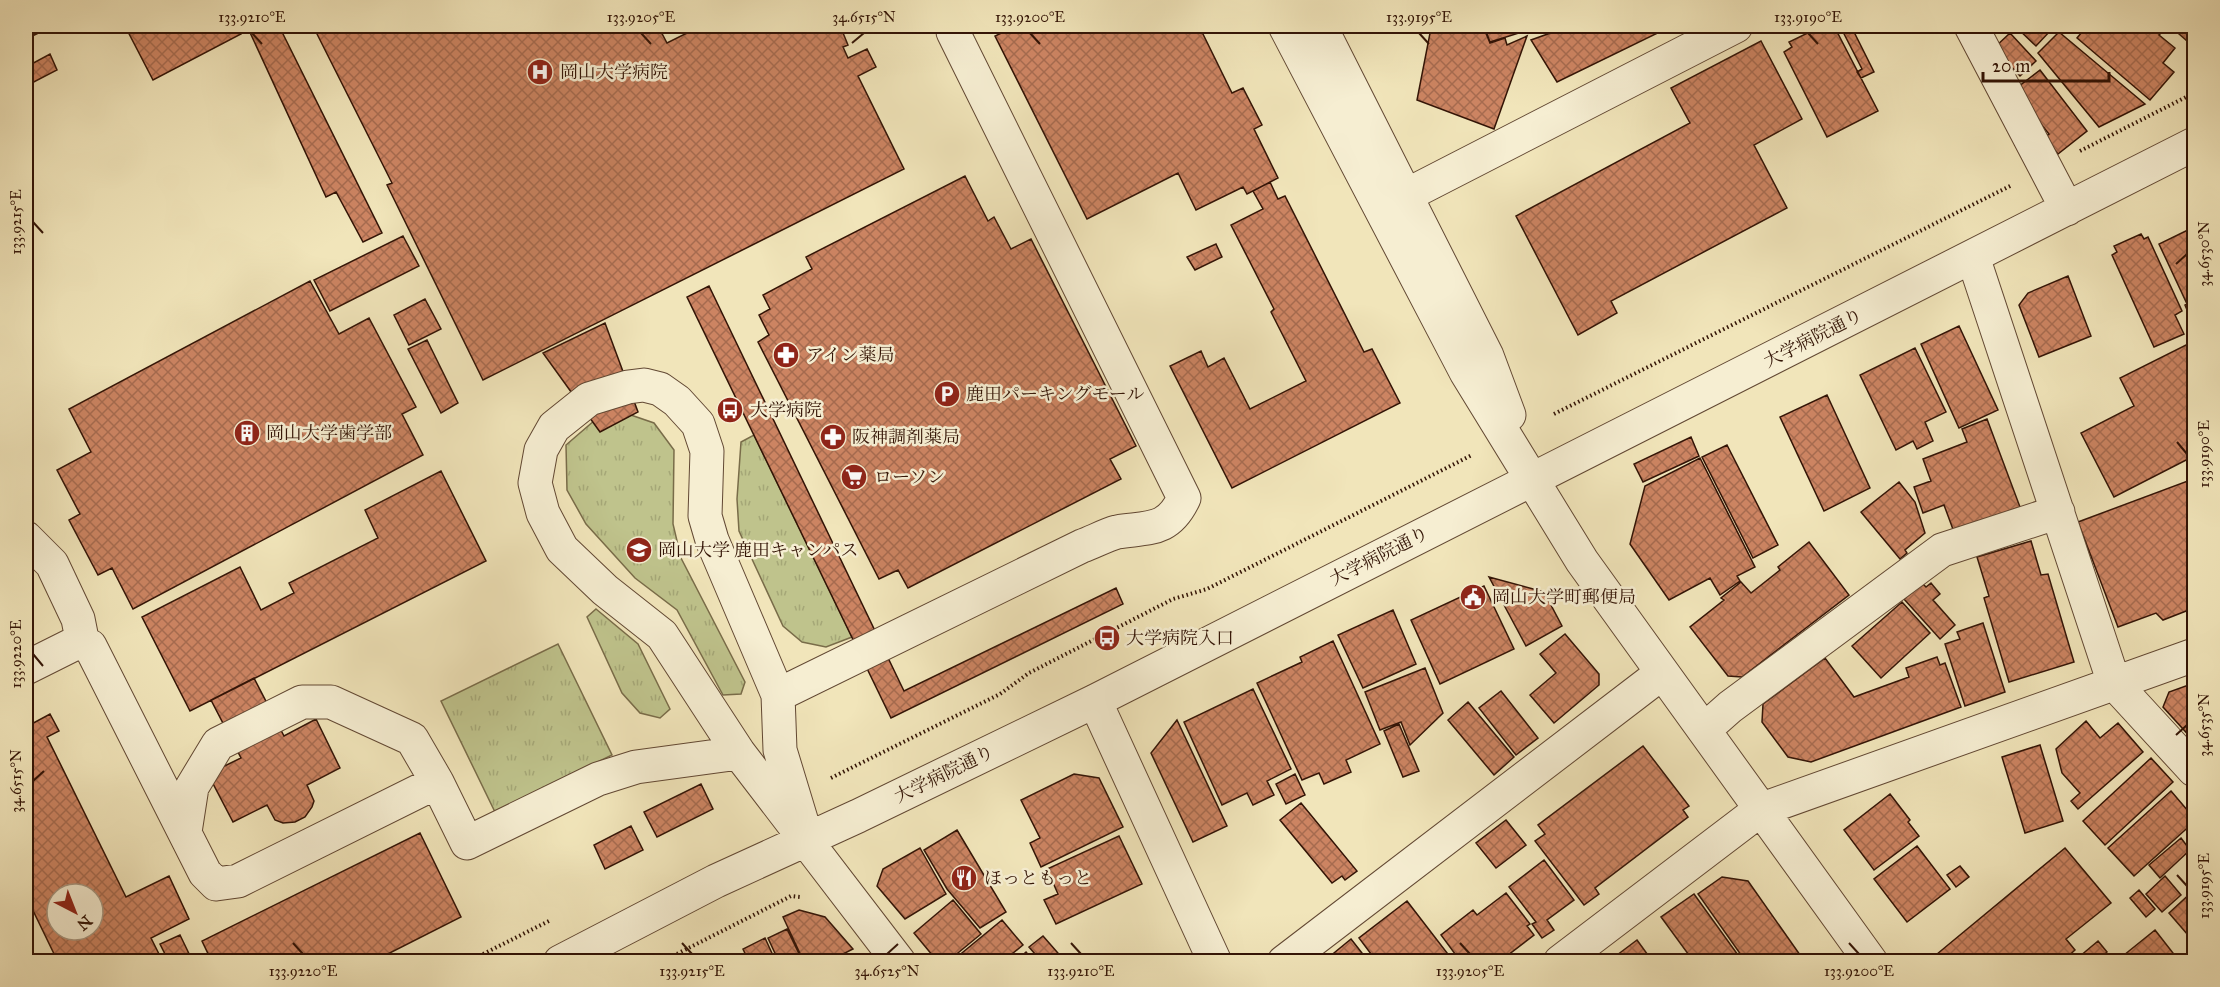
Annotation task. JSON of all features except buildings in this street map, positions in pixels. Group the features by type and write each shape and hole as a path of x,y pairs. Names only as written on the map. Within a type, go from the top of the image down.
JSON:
{"street":[{"path":"778,695 1082,546 1115,533 1160,526 1176,514 1184,498 953,32 953,26"},
{"path":"1285,26 1466,372 1582,561 1871,962"},
{"path":"1320,26 1487,356 1532,479"},
{"path":"1406,196 1736,26"},
{"path":"1971,26 2047,167 2067,209"},
{"name":"大学病院通り","path":"560,962 716,881 807,840 1095,700 2194,144"},
{"path":"1973,257 2114,683 2194,770"},
{"path":"807,840 780,750 778,695 712,540 705,516 707,451 698,424 677,401 660,389 644,385 589,399 574,409 555,427 541,450 535,483 543,513 562,549 605,590 662,636 739,753 807,840 836,883 899,962"},
{"path":"1704,730 1730,707 1942,550 2058,512"},
{"path":"26,538 52,564 78,619 83,644"},
{"path":"26,668 76,643 90,646 205,873 216,884 238,881 437,782"},
{"path":"1560,962 1760,810 2194,655"},
{"path":"1284,962 1662,673"},
{"path":"1095,700 1215,962"},
{"path":"185,832 192,787 218,744 302,702 332,702 412,739 437,782 467,843 598,779 636,767 739,753"}],"path":[{"path":"1554,414 2194,93"},
{"path":"831,778 1000,694 1029,673 1173,599 1208,589 1473,455"},
{"path":"660,962 791,896 810,897"}],"green space":[{"path":"625,413 654,423 674,450 673,524 681,558 745,682 741,694 723,695 677,610 635,578 586,524 567,490 566,445 602,414"},
{"path":"754,435 852,637 826,647 802,642 783,626 739,531 737,499 741,442"},
{"path":"596,609 638,644 670,709 660,718 640,713 622,693 587,617"},
{"path":"558,644 612,755 495,812 441,701"}],"place":[{"name":"岡山大学病院","path":"540,72"},
{"name":"アイン薬局","path":"786,355"},
{"name":"鹿田パーキングモール","path":"947,394"},
{"name":"大学病院","path":"730,410"},
{"name":"岡山大学歯学部","path":"247,433"},
{"name":"阪神調剤薬局","path":"833,437"},
{"name":"ローソン","path":"854,477"},
{"name":"岡山大学 鹿田キャンパス","path":"639,550"},
{"name":"岡山大学町郵便局","path":"1473,597"},
{"name":"大学病院入口","path":"1107,638"},
{"name":"ほっともっと","path":"964,878"}]}
